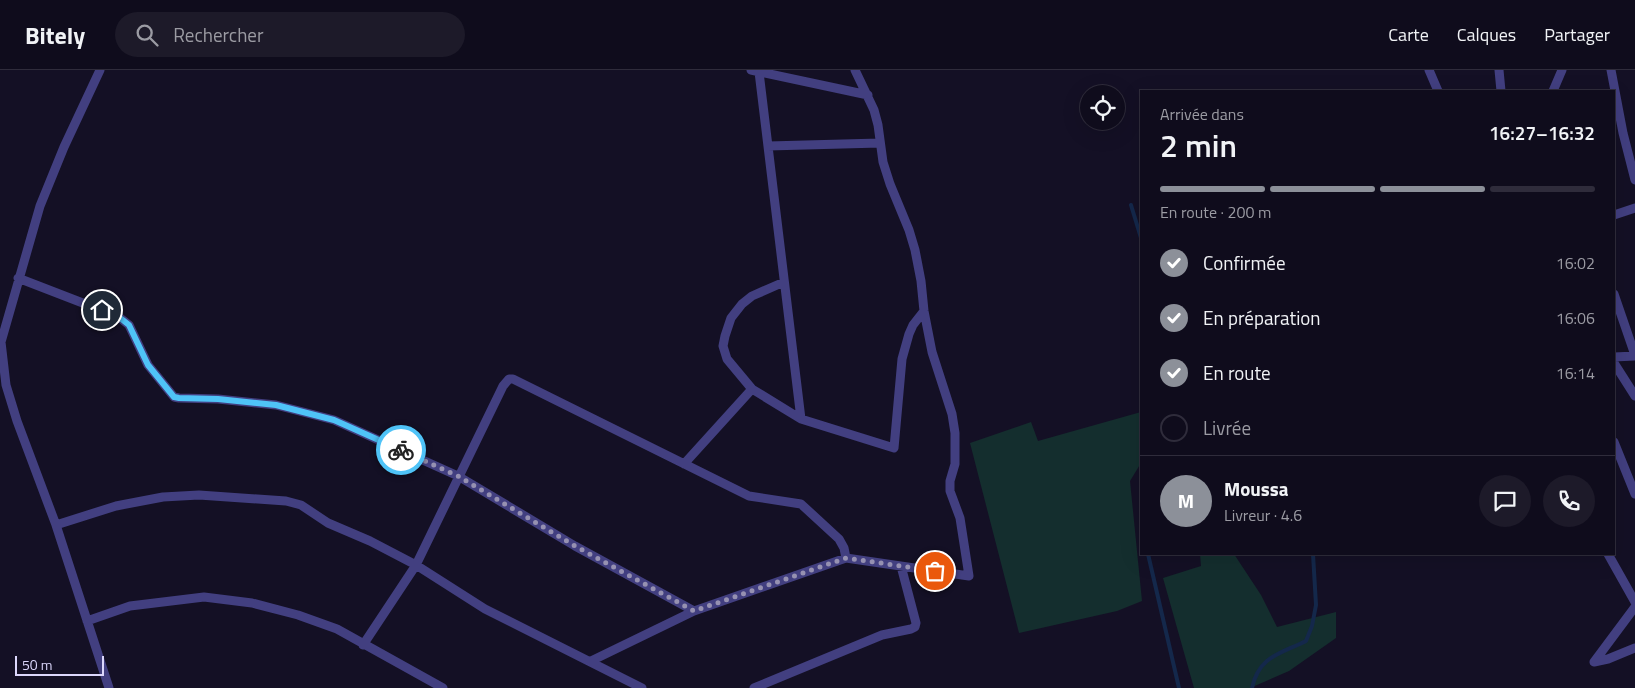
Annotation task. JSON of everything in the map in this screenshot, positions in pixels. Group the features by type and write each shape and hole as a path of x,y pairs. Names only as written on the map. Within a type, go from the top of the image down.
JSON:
{"street":[{"path":"100,70 64,147 40,206 0,342 6,385 17,421 56,525 109,688"},
{"path":"591,661 694,611 846,558 969,576 960,518 950,491 950,481 955,464 952,414 932,352 915,250 883,162 878,125 868,95 854,70"},
{"path":"1428,70 1438,90"},
{"path":"1499,70 1501,90"},
{"path":"1553,90 1562,70"},
{"path":"1611,70 1615,90"},
{"path":"801,419 768,146 755,71 868,95"},
{"path":"1615,91 1635,180"},
{"path":"768,146 880,143"},
{"path":"1615,215 1635,208"},
{"path":"18,278 119,317 126,322 148,365 174,397 276,405 334,420 458,476 575,546 694,611"},
{"path":"784,282 752,296 742,304 731,318 723,346 727,359 752,389 801,419 894,448 902,359 913,325 924,311"},
{"path":"1615,297 1635,356 1615,357"},
{"path":"1615,365 1635,396"},
{"path":"363,645 416,565 503,386 509,379 513,379 749,496 801,504 839,539 844,548 846,558"},
{"path":"684,464 752,389"},
{"path":"1615,444 1635,494"},
{"path":"56,525 116,506 163,497 199,494 286,501 301,505 328,523 370,541 416,565 485,609 642,688"},
{"path":"1609,555 1635,602"},
{"path":"754,688 882,635 915,627 916,623 901,566"},
{"path":"87,621 130,606 204,597 252,603 298,615 337,630 443,688"},
{"path":"1634,649 1594,662 1635,607"}],"green space":[{"path":"1140,412 1140,465 1130,481 1142,601 1117,611 1019,633 970,443 1031,422 1038,441"},
{"path":"1200,555 1235,555 1261,595 1277,627 1336,612 1336,638 1289,671 1250,688 1194,688 1163,578 1201,566"}],"waterway":[{"path":"1131,205 1140,235"},
{"path":"1148,555 1179,688"},
{"path":"1252,688 1255,677 1265,662 1279,653 1306,641 1312,626 1316,605 1313,555"}],"way so far":[{"path":"401,450 458,476 575,546 694,611 846,558 935,571"}],"route":[{"path":"102,310 119,317 129,325 148,365 174,397 276,405 334,420 401,450"}]}
